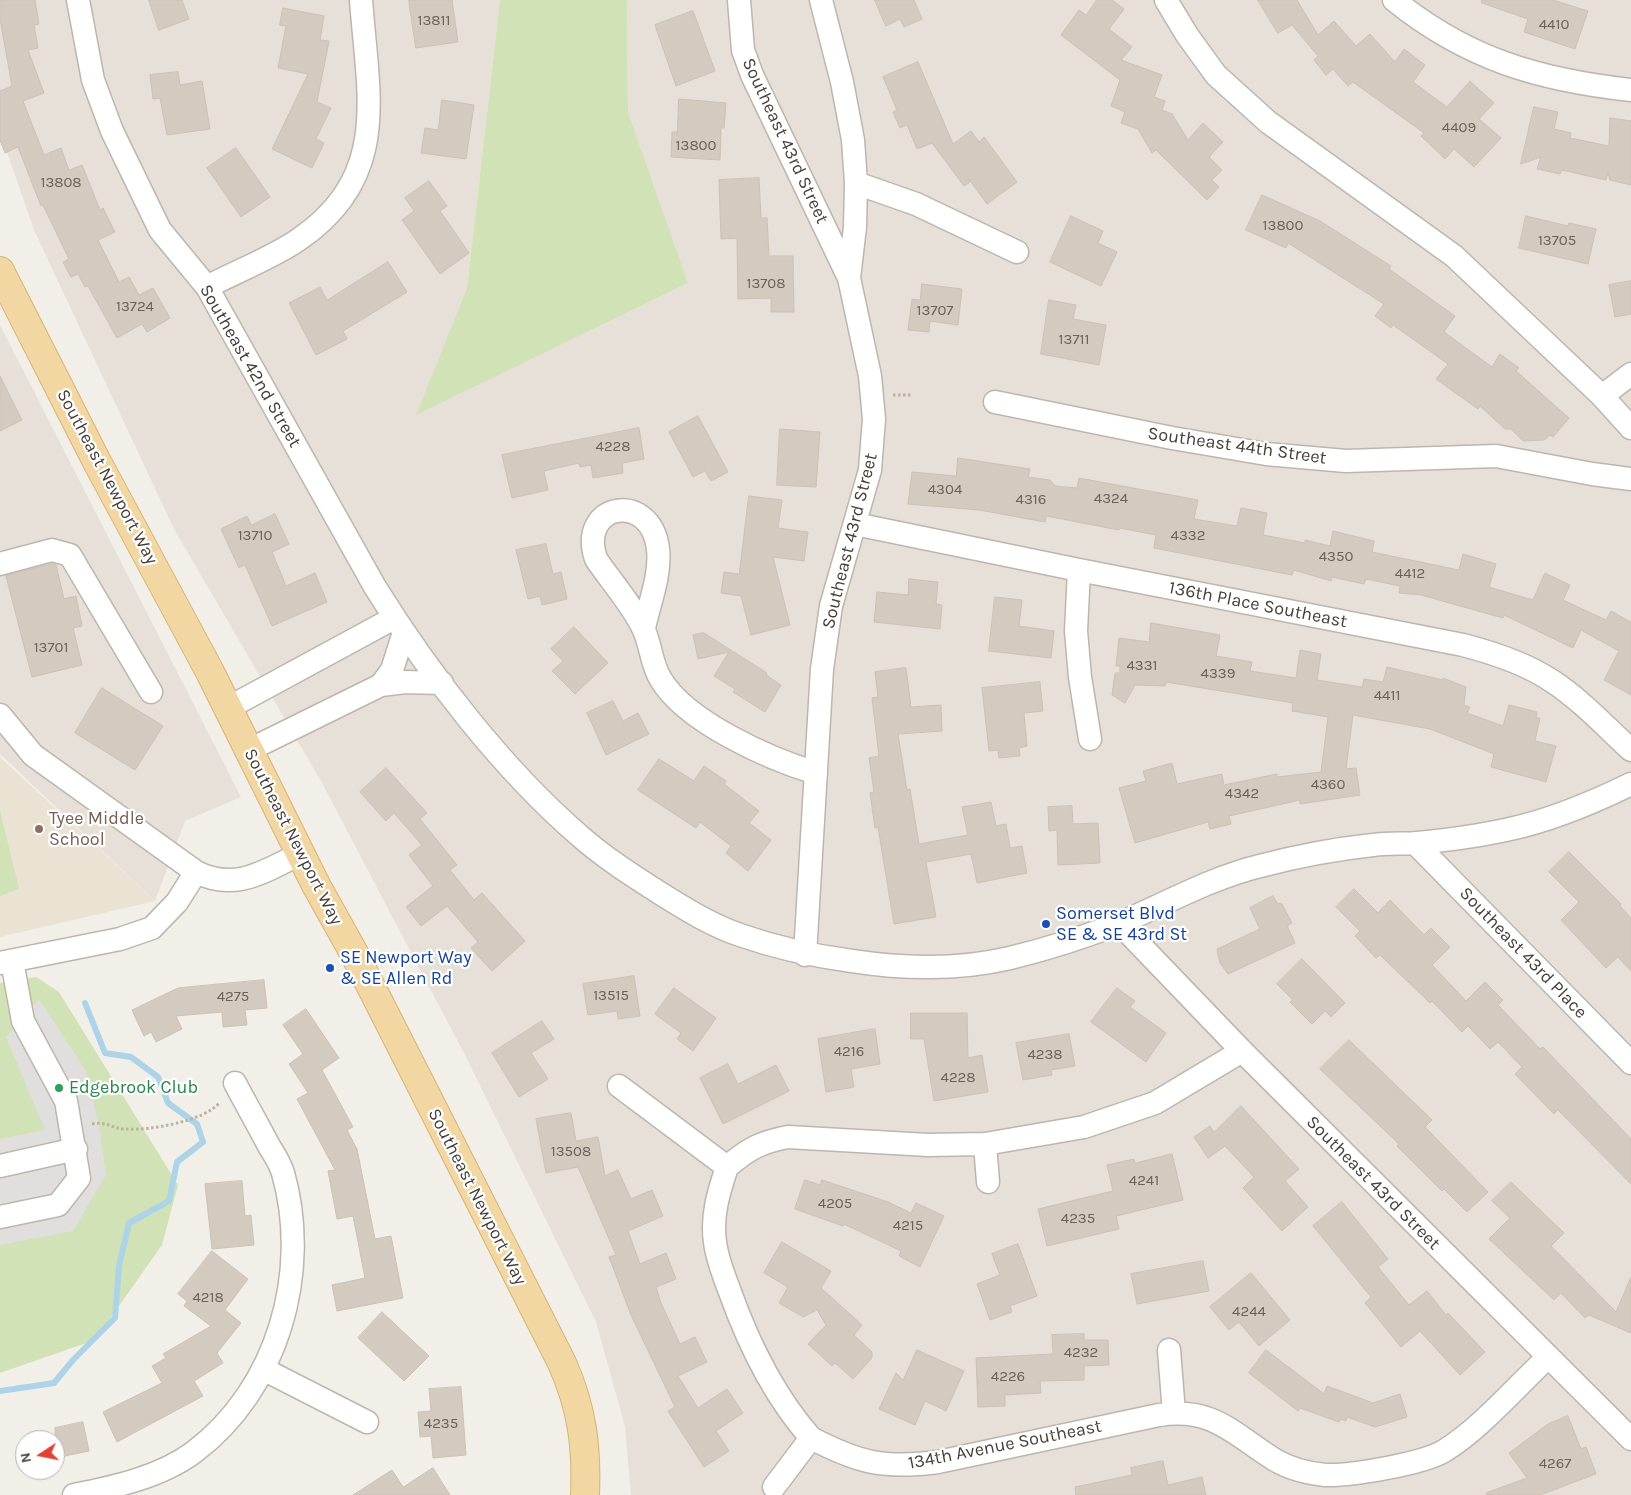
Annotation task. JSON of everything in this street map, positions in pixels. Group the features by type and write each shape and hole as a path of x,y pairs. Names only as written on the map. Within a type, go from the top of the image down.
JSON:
{"main road":[{"name":"Southeast Newport Way","path":"0,271 96,460 228,708 300,854 354,956 575,1392 582,1429 586,1468 585,1495"}],"street":[{"name":"Southeast 42nd Street","path":"78,0 93,80 112,130 160,230 207,287 370,579 399,625 458,705 542,801 582,838 627,873 686,909 737,934 805,955 877,965 929,967 971,964 1008,958 1055,946 1119,923 1236,872 1332,850 1379,844 1416,843 1511,829 1569,812 1631,784"},
{"path":"207,287 297,241 322,221 342,200 358,173 367,144 369,110 361,0"},
{"name":"Southeast 43rd Street","path":"739,0 743,50 752,75 849,278 870,376 874,419 870,470 831,606 822,670 805,955"},
{"name":"Southeast 43rd Street","path":"821,0 842,82 853,140 856,183 855,227 849,278"},
{"path":"1166,0 1187,35 1223,82 1268,122 1454,256 1602,396 1631,428"},
{"path":"1394,0 1421,22 1460,45 1500,64 1552,78 1631,90"},
{"path":"856,183 916,204 1017,252"},
{"path":"1602,396 1631,374"},
{"name":"Southeast 44th Street","path":"995,402 1172,438 1266,454 1346,461 1496,456 1592,474 1631,479"},
{"path":"644,628 657,571 658,550 654,529 647,520 633,512 621,509 605,515 597,523 592,538 592,549 596,559 644,628 660,678 675,698 698,716 760,753 816,773"},
{"name":"136th Place Southeast","path":"855,524 1463,645 1493,653 1527,667 1553,681 1631,750"},
{"path":"0,564 52,550 70,555 151,692"},
{"path":"1079,570 1076,631 1090,739"},
{"path":"228,708 375,630 399,625 392,670 381,684"},
{"path":"249,750 381,684 405,682 442,684"},
{"path":"0,715 33,755 196,872 220,881 252,877 300,854"},
{"name":"Southeast 43rd Place","path":"1416,843 1630,1059"},
{"path":"0,1217 58,1205 80,1178 66,1101 23,1021 6,962 120,939 152,928 176,902 196,872"},
{"name":"Southeast 43rd Street","path":"1119,923 1242,1051 1548,1357 1629,1434"},
{"path":"774,1487 811,1438 791,1415 746,1337 719,1264 714,1240 714,1217 718,1195 727,1167 746,1151 767,1141 788,1137 928,1145 985,1144 1084,1127 1128,1114 1155,1103 1242,1051"},
{"path":"74,1495 112,1491 193,1453 217,1433 239,1407 263,1369 278,1338 290,1290 293,1248 290,1206 282,1171 235,1083"},
{"path":"620,1086 727,1167"},
{"path":"0,1166 74,1140"},
{"path":"985,1144 988,1182"},
{"path":"1168,1350 1174,1413"},
{"name":"134th Avenue Southeast","path":"811,1438 839,1452 866,1462 890,1466 912,1465 938,1462 1174,1413 1211,1418 1291,1468 1326,1475 1352,1473 1418,1461 1442,1452 1462,1438 1548,1357"},
{"path":"263,1369 368,1422"}],"path":[{"path":"893,395 912,395"},
{"path":"74,1140 103,1122 124,1129 170,1126 218,1106"}],"shaded area":[{"path":"0,0 500,0 467,288 417,414 688,283 628,112 627,0 1631,0 1631,1495 631,1495 625,1427 596,1322 466,1057 321,781 174,529 34,230 0,132"},
{"path":"0,325 241,797 185,821 155,901 0,754"},
{"name":"Tyee Middle School","path":"0,757 155,901 0,937"},
{"path":"39,999 86,1071 99,1125 106,1175 73,1231 0,1245 0,1139 45,1130 6,1037"}],"green space":[{"path":"500,0 627,0 628,112 688,283 416,415 467,288"},
{"path":"0,810 19,889 0,896"},
{"name":"Edgebrook Club","path":"36,977 59,992 178,1185 162,1245 95,1340 0,1373 0,983"}],"building":[{"path":"0,0 35,0 39,24 34,25 38,48 28,50 44,93 23,101 44,155 61,148 69,170 82,165 100,210 103,208 115,232 98,240 119,282 129,277 139,295 153,288 170,318 147,332 142,324 117,338 88,286 85,287 78,274 71,277 63,262 69,259 43,205 41,206 18,147 5,153 0,140 0,91 12,86 0,19"},
{"path":"149,0 182,0 189,19 159,30"},
{"path":"409,0 452,0 458,42 416,48"},
{"path":"875,0 914,0 922,19 904,27 900,19 886,26"},
{"path":"1097,0 1112,0 1124,9 1109,29 1132,47 1121,60 1162,75 1154,97 1165,101 1162,110 1172,114 1188,140 1203,123 1223,142 1209,157 1222,170 1212,180 1219,187 1207,200 1156,150 1152,153 1138,129 1121,123 1125,112 1111,106 1120,80 1061,35 1079,10 1086,15"},
{"path":"1258,0 1297,0 1318,35 1334,21 1356,46 1370,34 1395,62 1404,49 1425,65 1413,82 1447,107 1470,81 1494,103 1479,119 1501,138 1474,167 1454,149 1445,159 1421,136 1424,133 1353,82 1348,86 1333,69 1326,75 1314,60 1318,56 1292,25 1278,33"},
{"path":"1482,0 1553,0 1588,11 1575,49 1524,32 1528,19 1482,3"},
{"path":"283,8 324,16 320,40 329,41 317,102 331,108 316,139 324,143 312,168 272,149 308,74 278,68 286,26 280,25"},
{"path":"693,11 715,71 676,86 655,25"},
{"path":"918,62 953,144 971,131 979,142 984,137 1017,182 987,204 968,178 970,182 964,186 932,143 917,149 907,125 900,128 893,112 897,110 883,77"},
{"path":"178,72 180,85 202,81 210,129 167,135 160,98 153,99 150,75"},
{"path":"679,99 726,103 724,128 721,128 720,160 671,157 672,132 677,132"},
{"path":"442,100 474,105 466,159 421,153 425,128 438,130"},
{"path":"1534,107 1558,112 1554,129 1571,133 1570,138 1609,146 1610,118 1631,121 1631,185 1610,180 1608,172 1606,180 1562,170 1560,174 1537,169 1541,157 1521,164"},
{"path":"236,148 270,197 241,217 207,168"},
{"path":"759,178 761,218 767,218 769,256 793,256 794,312 771,312 771,298 738,299 737,238 721,239 719,180"},
{"path":"429,181 447,206 440,211 469,253 440,274 402,220 414,211 405,198"},
{"path":"1262,195 1320,221 1391,266 1389,269 1455,316 1444,332 1492,367 1500,354 1519,368 1516,371 1569,418 1553,437 1550,435 1544,440 1523,441 1511,429 1505,429 1480,406 1478,409 1436,379 1448,364 1393,325 1391,328 1375,316 1384,304 1288,243 1286,248 1246,230"},
{"path":"1071,216 1103,231 1098,243 1117,252 1101,286 1050,262"},
{"path":"1526,216 1568,226 1569,223 1596,229 1588,264 1519,248"},
{"path":"388,262 407,292 343,331 347,339 316,355 289,303 320,287 327,300"},
{"path":"1631,281 1631,314 1615,317 1609,285"},
{"path":"922,284 962,289 958,325 930,321 929,332 908,330 912,299 920,300"},
{"path":"1049,300 1076,305 1073,319 1106,325 1099,365 1041,354"},
{"path":"0,376 22,420 0,431"},
{"path":"698,416 728,472 711,481 705,471 693,477 669,432"},
{"path":"639,428 644,459 622,463 623,473 593,478 591,465 580,467 579,463 544,471 548,490 512,498 502,455"},
{"path":"780,429 820,432 816,487 777,485"},
{"path":"958,458 1030,469 1028,477 1050,480 1055,486 1077,488 1079,478 1198,500 1194,519 1237,526 1241,508 1267,513 1263,535 1305,543 1305,540 1330,546 1333,531 1374,541 1372,552 1459,570 1463,554 1496,564 1489,587 1533,600 1545,573 1570,585 1563,600 1606,620 1611,611 1631,622 1631,695 1604,680 1619,651 1581,630 1573,648 1504,615 1503,618 1421,595 1399,593 1400,586 1366,579 1364,584 1332,577 1331,581 1294,570 1292,575 1154,548 1156,535 1120,528 1119,530 1046,516 1045,522 979,510 908,504 912,472 956,476"},
{"path":"749,496 782,500 778,528 808,532 804,561 773,557 790,625 751,635 741,596 721,593 724,572 739,574"},
{"path":"275,514 289,544 272,552 286,586 315,573 327,602 272,626 245,565 239,568 221,529 247,516 251,525"},
{"path":"546,544 553,574 561,572 567,599 542,605 540,596 528,599 516,550"},
{"path":"52,564 56,565 64,599 76,596 82,626 73,628 82,665 32,677 6,576"},
{"path":"909,579 938,582 936,604 942,605 940,629 874,622 877,592 908,595"},
{"path":"995,597 1022,600 1019,626 1054,631 1051,658 989,651"},
{"path":"1151,623 1220,635 1216,656 1252,662 1250,671 1296,678 1300,650 1321,654 1317,680 1362,687 1364,679 1383,682 1387,667 1443,680 1443,678 1466,687 1464,705 1470,707 1467,713 1503,726 1509,705 1537,712 1536,718 1540,718 1535,741 1556,746 1546,782 1491,767 1494,754 1430,729 1353,715 1346,769 1356,768 1360,795 1300,804 1300,800 1229,816 1231,824 1210,829 1208,822 1135,843 1119,788 1146,781 1143,771 1172,763 1177,784 1222,774 1224,785 1277,774 1277,777 1321,772 1328,717 1292,711 1293,703 1166,682 1165,686 1135,685 1125,703 1112,695 1115,673 1120,673 1120,666 1116,666 1119,638 1149,642"},
{"path":"574,627 608,663 575,694 552,671 563,661 551,649"},
{"path":"704,633 767,673 766,675 781,685 765,712 733,692 735,689 714,676 729,652 698,659 693,635"},
{"path":"906,668 911,707 941,705 942,731 898,734 907,790 910,789 919,844 968,835 962,807 991,802 996,826 1006,824 1010,848 1022,846 1027,873 977,883 971,854 926,862 936,917 894,924 878,827 875,828 870,793 874,792 869,758 879,756 872,698 878,697 875,672"},
{"path":"1040,682 1043,711 1024,713 1027,746 1019,748 1020,756 999,758 998,750 989,751 982,688"},
{"path":"102,688 163,726 135,770 75,733"},
{"path":"613,701 623,721 638,713 649,734 606,755 587,713"},
{"path":"659,759 694,781 704,766 726,781 724,784 759,811 749,823 771,840 748,871 726,853 731,846 700,822 696,828 638,790"},
{"path":"386,768 427,813 420,819 457,865 450,870 474,900 482,893 525,941 492,971 471,948 478,942 447,906 421,926 406,907 433,886 409,855 422,845 394,813 386,821 360,792"},
{"path":"1072,806 1073,824 1098,823 1100,863 1058,865 1057,830 1049,831 1048,807"},
{"path":"1569,852 1621,904 1620,906 1631,918 1631,971 1618,957 1606,968 1561,920 1579,902 1549,872"},
{"path":"1354,889 1378,913 1390,900 1424,935 1431,928 1450,947 1432,965 1466,1001 1485,982 1503,1000 1498,1005 1540,1049 1543,1047 1631,1139 1631,1184 1558,1110 1554,1114 1515,1074 1522,1067 1498,1042 1490,1049 1468,1026 1462,1032 1432,1001 1430,1003 1380,955 1376,958 1355,936 1360,931 1336,907"},
{"path":"1273,896 1277,903 1282,904 1292,923 1287,926 1295,943 1228,974 1220,963 1217,949 1260,929 1250,908"},
{"path":"1302,959 1345,1003 1331,1017 1325,1011 1312,1024 1290,1002 1293,1000 1277,984"},
{"path":"634,976 640,1016 618,1019 617,1011 588,1015 583,984"},
{"path":"264,980 267,1008 245,1010 247,1025 223,1027 222,1012 176,1016 182,1029 156,1042 151,1032 144,1036 132,1010 178,988"},
{"path":"674,988 716,1018 693,1051 677,1039 681,1033 655,1014"},
{"path":"1117,988 1135,1001 1130,1007 1166,1033 1146,1062 1091,1022"},
{"path":"306,1009 339,1058 322,1070 353,1127 347,1130 357,1149 375,1239 391,1236 403,1298 337,1311 332,1285 365,1278 353,1216 337,1219 328,1171 335,1170 297,1099 308,1093 289,1064 303,1054 283,1025"},
{"path":"911,1013 967,1013 968,1058 982,1055 988,1092 934,1101 924,1039 911,1039"},
{"path":"542,1021 554,1039 531,1053 548,1079 519,1097 492,1053"},
{"path":"875,1029 880,1064 851,1069 854,1087 826,1092 818,1039"},
{"path":"1069,1034 1075,1066 1051,1070 1052,1075 1023,1080 1016,1043"},
{"path":"1349,1040 1432,1120 1425,1127 1488,1192 1467,1212 1444,1189 1442,1191 1397,1146 1399,1144 1320,1069"},
{"path":"728,1064 738,1084 776,1065 789,1091 723,1124 700,1078"},
{"path":"1241,1106 1299,1169 1285,1181 1308,1207 1282,1231 1243,1188 1254,1177 1225,1146 1208,1158 1194,1137 1210,1126 1214,1132"},
{"path":"571,1113 576,1141 598,1137 605,1176 618,1170 631,1199 652,1190 663,1216 628,1231 640,1264 666,1253 676,1279 656,1287 661,1303 680,1344 695,1337 707,1362 678,1376 698,1408 727,1389 743,1413 716,1431 729,1451 704,1467 668,1411 675,1407 631,1315 609,1257 616,1255 578,1167 546,1173 536,1119"},
{"path":"1172,1154 1183,1200 1116,1216 1119,1229 1047,1246 1038,1209 1113,1191 1107,1165 1134,1159 1135,1163"},
{"path":"805,1180 820,1185 822,1180 888,1202 911,1213 916,1203 944,1216 920,1267 899,1256 901,1251 844,1224 843,1226 795,1209"},
{"path":"242,1181 245,1216 251,1215 254,1245 212,1249 205,1184"},
{"path":"1511,1182 1564,1233 1551,1246 1616,1312 1631,1277 1631,1333 1589,1315 1585,1318 1561,1293 1554,1300 1489,1239 1510,1218 1492,1201"},
{"path":"1342,1202 1388,1259 1378,1267 1409,1305 1427,1291 1446,1315 1448,1313 1485,1352 1460,1375 1420,1331 1401,1347 1365,1303 1371,1297 1313,1226"},
{"path":"782,1242 831,1271 821,1288 862,1325 854,1335 872,1352 872,1358 853,1379 835,1363 832,1366 808,1344 826,1325 817,1310 803,1317 779,1303 788,1287 764,1273"},
{"path":"1018,1244 1037,1296 1010,1306 1012,1312 990,1320 977,1284 1000,1275 992,1254"},
{"path":"212,1251 248,1279 225,1310 241,1323 217,1353 223,1363 194,1381 203,1396 117,1442 103,1412 162,1383 152,1366 166,1358 163,1354 211,1326 184,1306 187,1301 178,1294"},
{"path":"1203,1261 1209,1291 1137,1304 1131,1274"},
{"path":"1251,1273 1290,1320 1259,1346 1239,1322 1229,1330 1210,1307"},
{"path":"382,1312 429,1356 404,1381 358,1338"},
{"path":"1084,1334 1084,1340 1108,1340 1109,1365 1084,1366 1084,1380 1040,1381 1041,1393 1005,1395 1005,1406 978,1407 976,1358 1053,1354 1052,1335"},
{"path":"917,1350 964,1371 946,1411 925,1401 915,1425 879,1409 896,1373 903,1380"},
{"path":"1266,1350 1324,1394 1327,1386 1373,1403 1400,1394 1407,1417 1375,1427 1347,1417 1346,1421 1341,1419 1339,1422 1300,1408 1298,1411 1249,1373"},
{"path":"461,1387 466,1455 433,1458 431,1436 420,1437 418,1412 431,1411 429,1389"},
{"path":"1568,1416 1581,1449 1586,1447 1596,1474 1540,1495 1487,1495 1486,1493 1527,1478 1509,1453 1548,1424"},
{"path":"83,1422 89,1451 65,1456 65,1430 55,1430 55,1428"},
{"path":"1163,1461 1168,1485 1202,1477 1206,1495 1076,1495 1075,1487 1132,1475 1131,1468"},
{"path":"433,1468 450,1495 353,1495 392,1470 403,1487"}],"waterway":[{"path":"0,1391 54,1383 73,1360 115,1318 119,1266 129,1223 169,1201 177,1162 203,1142 197,1124 168,1103 158,1077 131,1057 105,1053 85,1003"}],"place":[{"name":"Tyee Middle School","path":"39,829"},
{"name":"Somerset Blvd SE & SE 43rd St","path":"1046,924"},
{"name":"SE Newport Way & SE Allen Rd","path":"330,968"},
{"name":"Edgebrook Club","path":"59,1088"}]}
